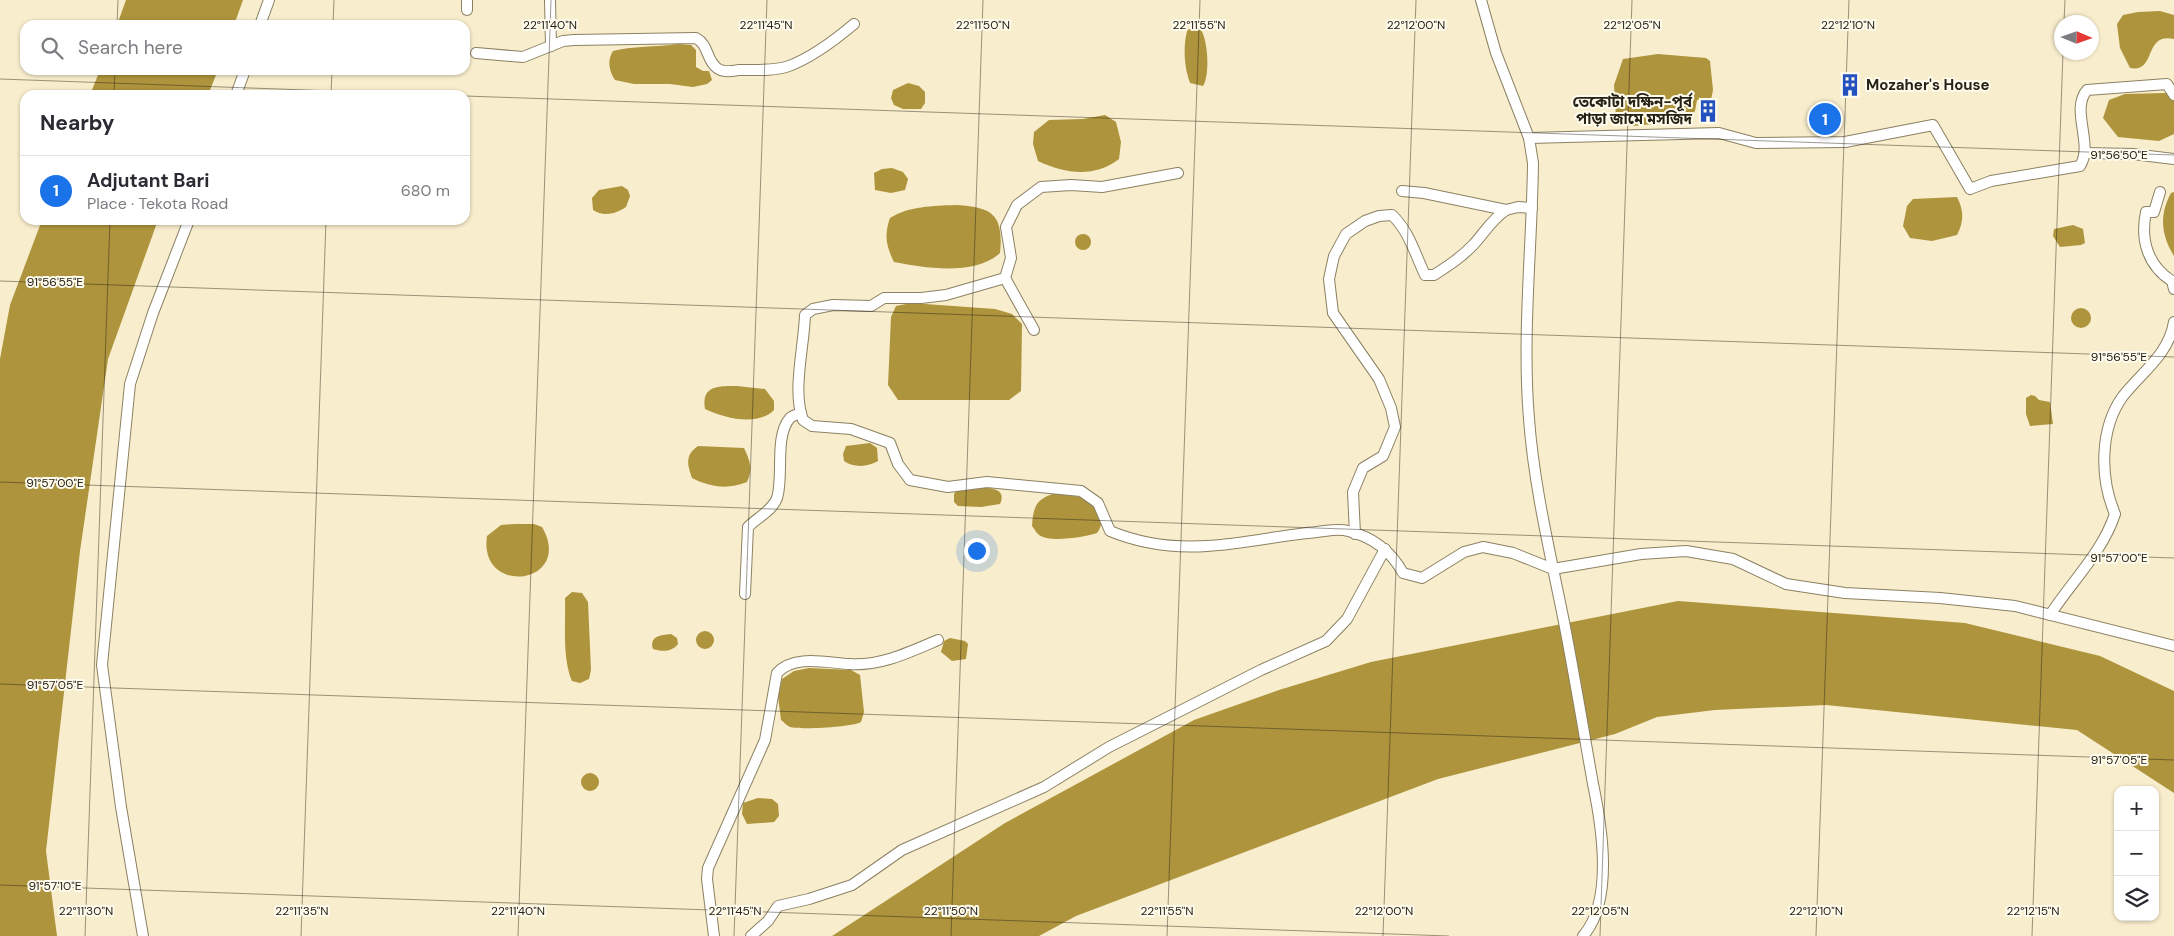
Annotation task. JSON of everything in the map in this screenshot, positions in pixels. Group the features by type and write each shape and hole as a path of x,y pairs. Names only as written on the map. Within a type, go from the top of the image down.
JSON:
{"street":[{"path":"262,20 269,0"},
{"path":"550,0 551,46"},
{"path":"1481,0 1496,53 1529,138 1533,163 1526,346 1529,420 1552,569 1563,617 1596,795 1602,848 1601,901 1593,925 1583,936"},
{"path":"476,53 523,56 563,41 574,40 696,38 704,42 712,63 716,68 721,71 745,70 788,66 828,45 854,24"},
{"path":"238,90 243,75"},
{"path":"1529,138 1718,133 1756,143 1845,142 1932,125 1970,189 1992,182 2080,166 2084,153 2082,102 2087,90 2167,84 2174,95"},
{"path":"2084,153 2133,154 2174,159"},
{"path":"1034,330 1005,278 1011,258 1006,227 1017,205 1041,187 1071,185 1102,187 1178,173"},
{"path":"1402,191 1424,193 1506,210"},
{"path":"2160,192 2154,212 2146,212 2146,246 2151,262 2162,274 2172,281 2174,289"},
{"path":"1355,534 1353,492 1363,468 1383,456 1395,427 1391,408 1379,379 1333,313 1329,279 1334,256 1346,234 1365,221 1380,216 1392,215 1408,235 1425,274 1434,276 1466,252 1489,227 1493,218 1506,210 1518,207 1532,208"},
{"path":"143,936 121,807 102,666 130,384 153,313 187,225"},
{"path":"1005,278 946,294 921,298 884,298 872,306 833,305 813,309 805,315 800,370 800,413 803,420 812,426 851,429 890,443 898,464 910,480 948,486 987,482 1081,491 1098,503 1110,531 1128,538 1170,546 1208,546 1297,534 1346,530 1374,541 1385,549 1394,557 1403,573 1422,578 1458,555 1482,547 1512,553 1552,569 1641,554 1686,551 1733,559 1786,584 1844,592 1940,598 2015,606 2174,646"},
{"path":"2050,615 2067,589 2086,568 2110,528 2115,514 2108,498 2104,454 2111,420 2123,396 2162,352 2172,335 2174,322"},
{"path":"745,594 748,527 760,514 769,510 777,498 782,436 790,418 800,413"},
{"path":"751,936 768,921 778,906 852,886 902,850 1044,787 1109,747 1326,641 1347,619 1385,549"},
{"path":"714,936 707,879 708,868 765,740 777,673 784,665 800,661 851,664 882,661 938,640"}],"shaded area":[{"path":"126,0 243,0 236,20 119,20"},
{"path":"2160,11 2174,15 2174,39 2164,38 2158,41 2144,65 2138,68 2130,68 2120,48 2117,24 2123,15"},
{"path":"1189,29 1201,30 1205,42 1207,74 1203,86 1190,83 1188,77 1185,64 1185,50 1187,31"},
{"path":"678,44 691,45 696,50 696,67 703,71 709,71 712,80 707,84 693,87 670,84 634,84 615,80 613,77 609,62 613,51"},
{"path":"1658,54 1706,58 1710,61 1713,90 1711,100 1697,100 1695,111 1685,121 1632,126 1616,117 1614,85 1623,59"},
{"path":"98,75 216,75 210,90 92,90"},
{"path":"908,83 919,86 925,92 925,103 921,109 903,109 894,105 891,98 893,90"},
{"path":"2166,93 2174,98 2174,134 2159,141 2118,137 2103,118 2109,100 2125,94"},
{"path":"1105,115 1116,122 1121,142 1119,159 1100,169 1080,172 1059,169 1038,161 1033,144 1034,132 1049,120 1083,119"},
{"path":"892,168 903,172 908,179 905,190 891,193 875,190 874,173 882,169"},
{"path":"622,186 628,190 630,196 626,207 610,214 593,210 592,198 599,190"},
{"path":"2174,192 2174,256 2164,233 2163,217 2167,201 2171,193"},
{"path":"1957,197 1962,216 1957,235 1932,241 1910,238 1903,226 1907,206 1913,199"},
{"path":"955,205 978,208 992,215 1000,229 1000,253 978,265 964,268 934,268 894,262 887,240 890,218 913,209"},
{"path":"40,225 156,225 108,359 80,551 46,851 57,936 0,936 0,359 10,305"},
{"path":"2073,225 2083,229 2085,243 2060,247 2053,236 2054,229"},
{"path":"1083,234 1091,242 1083,250 1075,242"},
{"path":"911,303 995,309 1012,314 1022,324 1021,391 1009,400 898,400 888,385 891,317 896,306"},
{"path":"2077,308 2085,308 2091,314 2091,322 2085,328 2077,328 2071,322 2071,314"},
{"path":"737,386 765,389 774,401 774,410 767,415 750,420 731,418 705,409 704,401 709,391 718,387"},
{"path":"2031,395 2039,400 2050,402 2053,424 2030,426 2026,414 2026,398"},
{"path":"870,443 877,448 878,461 870,465 861,466 852,465 844,461 843,454 846,446"},
{"path":"698,446 744,448 750,465 747,482 726,487 705,484 692,478 688,460 691,453"},
{"path":"988,488 1000,492 1002,497 1000,504 981,507 958,506 954,502 954,494 958,489"},
{"path":"1053,494 1081,497 1091,503 1101,518 1100,529 1097,533 1076,538 1059,539 1051,539 1038,534 1032,526 1036,505 1047,496"},
{"path":"534,524 542,527 549,546 546,561 537,571 524,576 509,575 496,569 488,556 487,536 501,525"},
{"path":"572,592 582,593 588,602 591,670 589,679 580,683 572,681 567,662 565,640 565,598"},
{"path":"1678,601 1965,623 2100,656 2174,691 2174,793 2077,730 1826,705 1715,710 1657,717 1615,734 1438,779 1076,916 1039,936 832,936 1005,823 1194,720 1279,690 1371,662"},
{"path":"705,631 711,634 714,640 711,646 705,649 699,646 696,640 699,634"},
{"path":"671,634 677,638 678,644 676,647 667,651 653,649 654,639"},
{"path":"950,638 965,641 968,644 966,659 952,661 941,652 944,641"},
{"path":"809,668 851,670 860,675 864,712 861,722 838,727 805,728 790,727 781,720 778,696 782,679 794,671"},
{"path":"590,773 596,776 599,782 596,788 590,791 584,788 581,782 584,776"},
{"path":"758,798 772,799 778,804 779,816 774,822 747,824 742,814 743,803"}],"place":[{"name":"Mozaher's House","path":"1850,85"},
{"name":"তেকোটা দক্ষিন-পূর্ব পাড়া জামে মসজিদ","path":"1708,111"},
{"name":"Adjutant Bari","path":"1825,119"}]}
